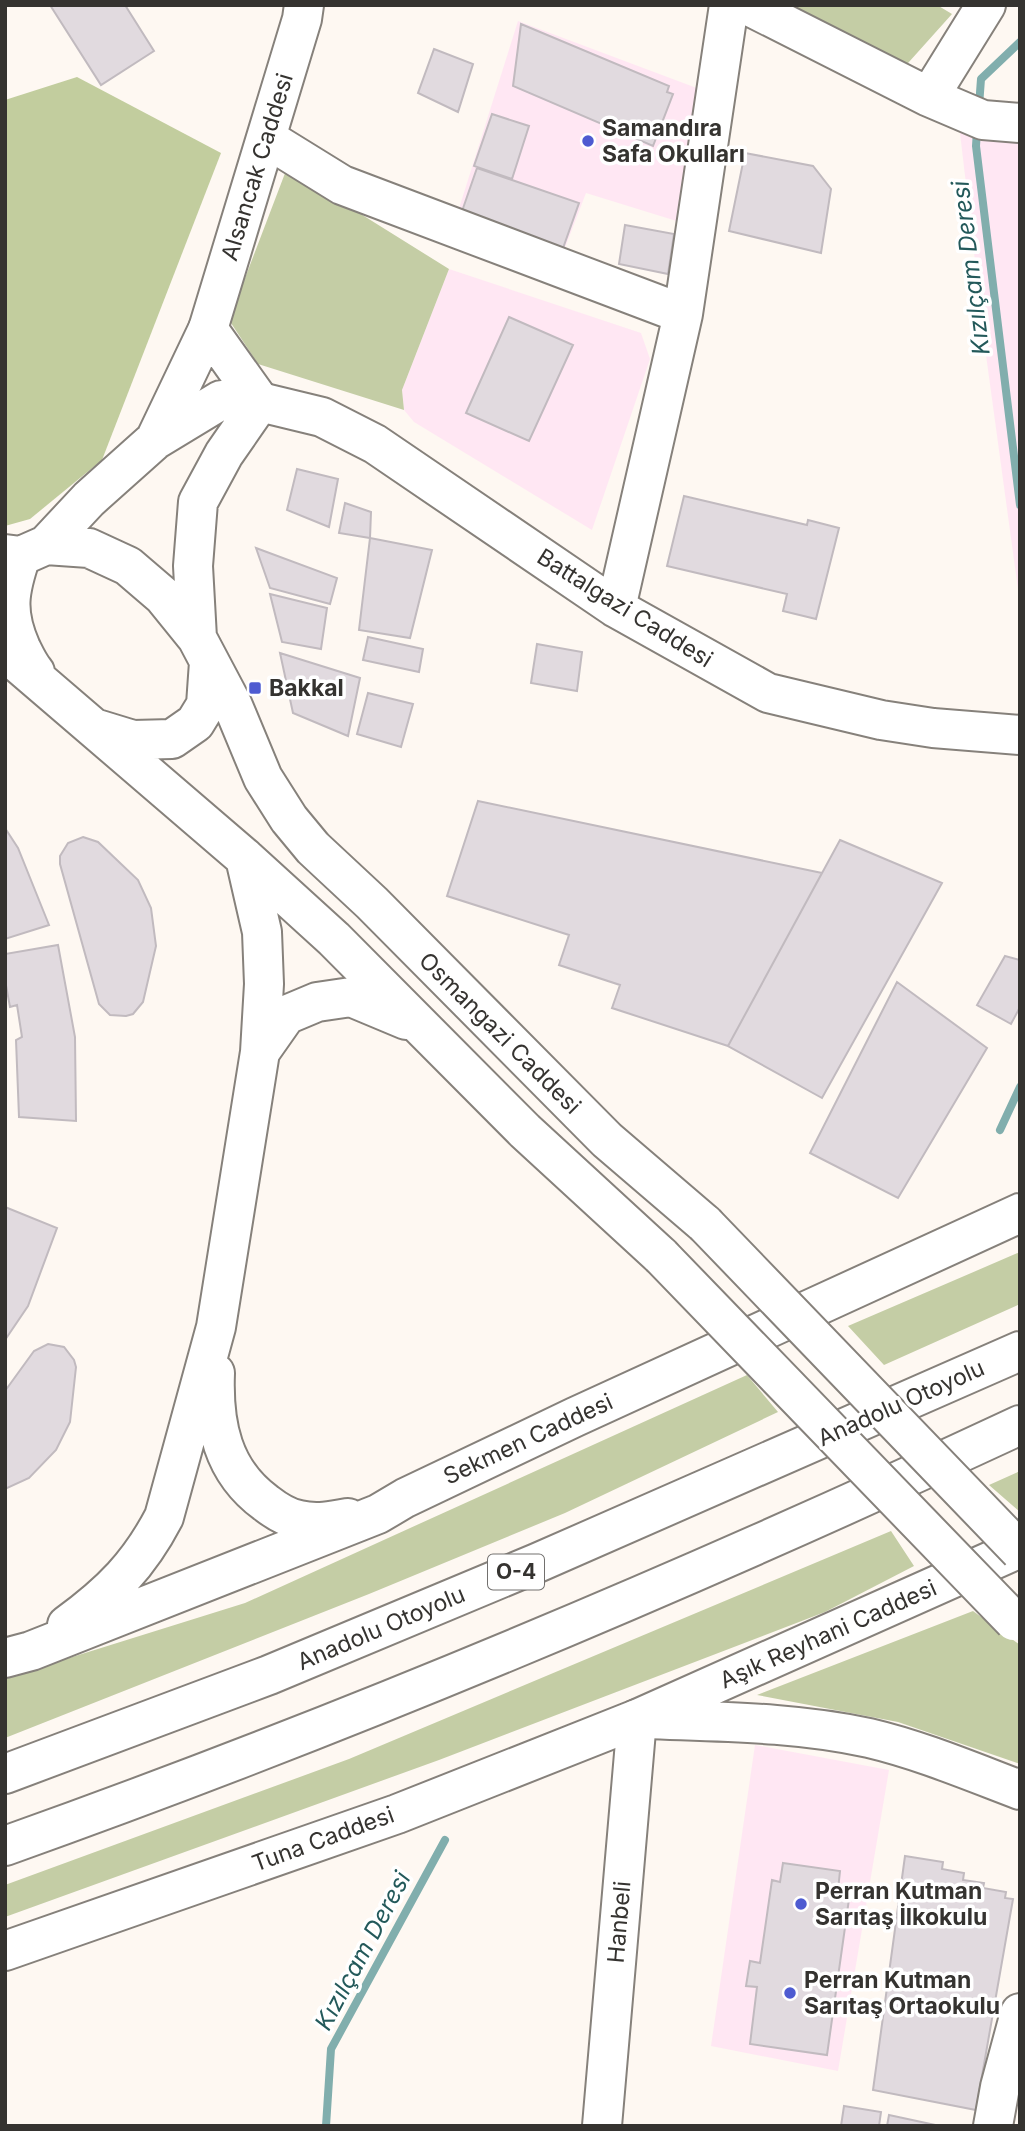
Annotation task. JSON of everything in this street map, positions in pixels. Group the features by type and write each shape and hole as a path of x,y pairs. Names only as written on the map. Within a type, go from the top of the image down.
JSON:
{"main road":[{"name":"Alsancak Caddesi","path":"155,440 208,329 304,5"},
{"path":"616,608 683,314 729,5"},
{"path":"747,5 973,112 986,5"},
{"path":"266,138 342,185 683,314"},
{"path":"90,727 133,740 172,740 195,723 206,705 203,650 192,566 198,502 224,454 260,402 208,329"},
{"name":"Battalgazi Caddesi","path":"155,440 221,400 260,402 322,417 375,444 616,608 768,693 881,720 933,728 1020,735"},
{"path":"155,440 24,552 13,582 9,609 15,634 30,667 90,727 245,858 334,939 525,1131 661,1256 1018,1624"},
{"name":"Osmangazi Caddesi","path":"24,552 89,548 128,566 163,596 203,650 233,706 263,778 289,819 313,848 372,903 607,1140 705,1224 1020,1549"},
{"path":"5,652 61,699"},
{"path":"18,1655 86,1611 124,1578 149,1545 164,1517 216,1327 260,1052 264,984 262,932 245,858"},
{"path":"260,1052 286,1015 317,1002 351,997 424,1028"},
{"name":"Sekmen Caddesi","path":"18,1655 378,1514 405,1498 588,1411 1020,1213"},
{"path":"216,1327 214,1400 223,1451 236,1474 254,1495 274,1510 297,1520 322,1522 378,1514"},
{"name":"Anadolu Otoyolu","path":"5,1774 269,1675 499,1579 1020,1350"},
{"path":"5,1846 115,1807 541,1639 826,1515 1020,1425"},
{"name":"Aşık Reyhani Caddesi","path":"637,1719 1020,1549"},
{"path":"637,1719 783,1724 869,1738 954,1765 1020,1790"},
{"name":"Tuna Caddesi","path":"5,1951 397,1814 637,1719"},
{"name":"Hanbeli","path":"602,2126 637,1719"},
{"path":"993,2126 1000,2087 1020,2014"}],"shaded area":[{"name":"Samandıra Safa Okulları","path":"518,21 702,90 683,223 586,193 563,253 456,218"},
{"path":"960,133 1020,134 1020,604 986,355"},
{"path":"449,269 641,333 650,359 592,530 414,422 404,410 402,390"},
{"path":"755,1745 889,1770 838,2071 711,2046"}],"green space":[{"path":"778,5 937,5 952,14 900,72"},
{"path":"77,77 221,153 102,460 30,519 5,526 5,100"},
{"path":"287,168 449,269 402,390 404,410 258,364 229,320"},
{"path":"1020,1252 1020,1304 884,1365 848,1326"},
{"path":"747,1375 778,1412 565,1513 5,1738 5,1678 245,1603"},
{"path":"1020,1471 1020,1512 989,1485"},
{"path":"891,1531 914,1566 825,1612 439,1760 5,1917 5,1885 349,1759"},
{"path":"973,1611 1020,1645 1020,1764 898,1722 757,1695"}],"building":[{"path":"50,5 125,5 154,51 101,85"},
{"path":"521,24 669,86 667,92 673,94 653,146 513,86"},
{"path":"434,49 473,64 458,112 418,93"},
{"path":"492,114 529,126 512,179 474,166"},
{"path":"745,153 813,166 831,189 821,253 729,231"},
{"path":"477,168 579,203 562,251 460,217"},
{"path":"625,225 674,234 668,274 619,264"},
{"path":"509,317 573,345 529,441 466,413"},
{"path":"297,469 338,479 329,527 287,510"},
{"path":"684,496 807,525 808,520 839,528 816,619 783,611 787,594 667,566"},
{"path":"345,503 371,512 370,538 339,533"},
{"path":"370,538 432,550 410,638 359,630"},
{"path":"256,548 337,578 330,604 270,588"},
{"path":"270,594 327,608 321,649 282,642"},
{"path":"368,637 423,649 419,672 363,660"},
{"path":"537,644 582,652 577,691 531,683"},
{"path":"280,653 360,678 348,736 293,713"},
{"path":"368,693 413,704 401,747 357,734"},
{"path":"478,801 822,873 728,1046 612,1008 620,985 559,965 569,935 447,896"},
{"path":"5,828 18,848 49,925 5,939"},
{"path":"83,837 98,842 138,880 151,908 156,946 143,1002 133,1014 126,1016 110,1015 99,1004 60,864 60,856 68,843"},
{"path":"840,840 942,883 822,1098 728,1046"},
{"path":"58,945 75,1037 76,1121 19,1117 16,1040 22,1037 17,1005 10,1007 5,980 5,954"},
{"path":"1005,956 1020,960 1020,1007 1011,1024 977,1005"},
{"path":"897,982 987,1048 898,1198 810,1153"},
{"path":"5,1207 57,1228 28,1306 5,1340"},
{"path":"48,1344 64,1347 76,1367 70,1422 56,1450 29,1478 5,1489 5,1391 34,1351"},
{"path":"905,1856 943,1862 942,1869 964,1873 963,1880 984,1883 983,1888 1006,1892 1005,1898 1013,1899 976,2110 873,2090"},
{"path":"783,1863 840,1871 838,1890 850,1892 827,2055 750,2044 757,1987 746,1986 750,1961 760,1963 772,1880 780,1882"},
{"path":"844,2106 881,2112 879,2126 841,2126"},
{"path":"889,2115 940,2126 887,2126"}],"waterway":[{"name":"Kızılçam Deresi","path":"979,106 981,79 1020,42"},
{"name":"Kızılçam Deresi","path":"977,130 976,146 1020,505"},
{"name":"Kızılçam Deresi","path":"1000,1130 1020,1087"},
{"name":"Kızılçam Deresi","path":"326,2126 331,2049 445,1840"}],"place":[{"name":"Samandıra Safa Okulları","path":"588,141"},
{"name":"Bakkal","path":"255,688"},
{"name":"Perran Kutman Sarıtaş İlkokulu","path":"801,1904"},
{"name":"Perran Kutman Sarıtaş Ortaokulu","path":"790,1993"}]}
